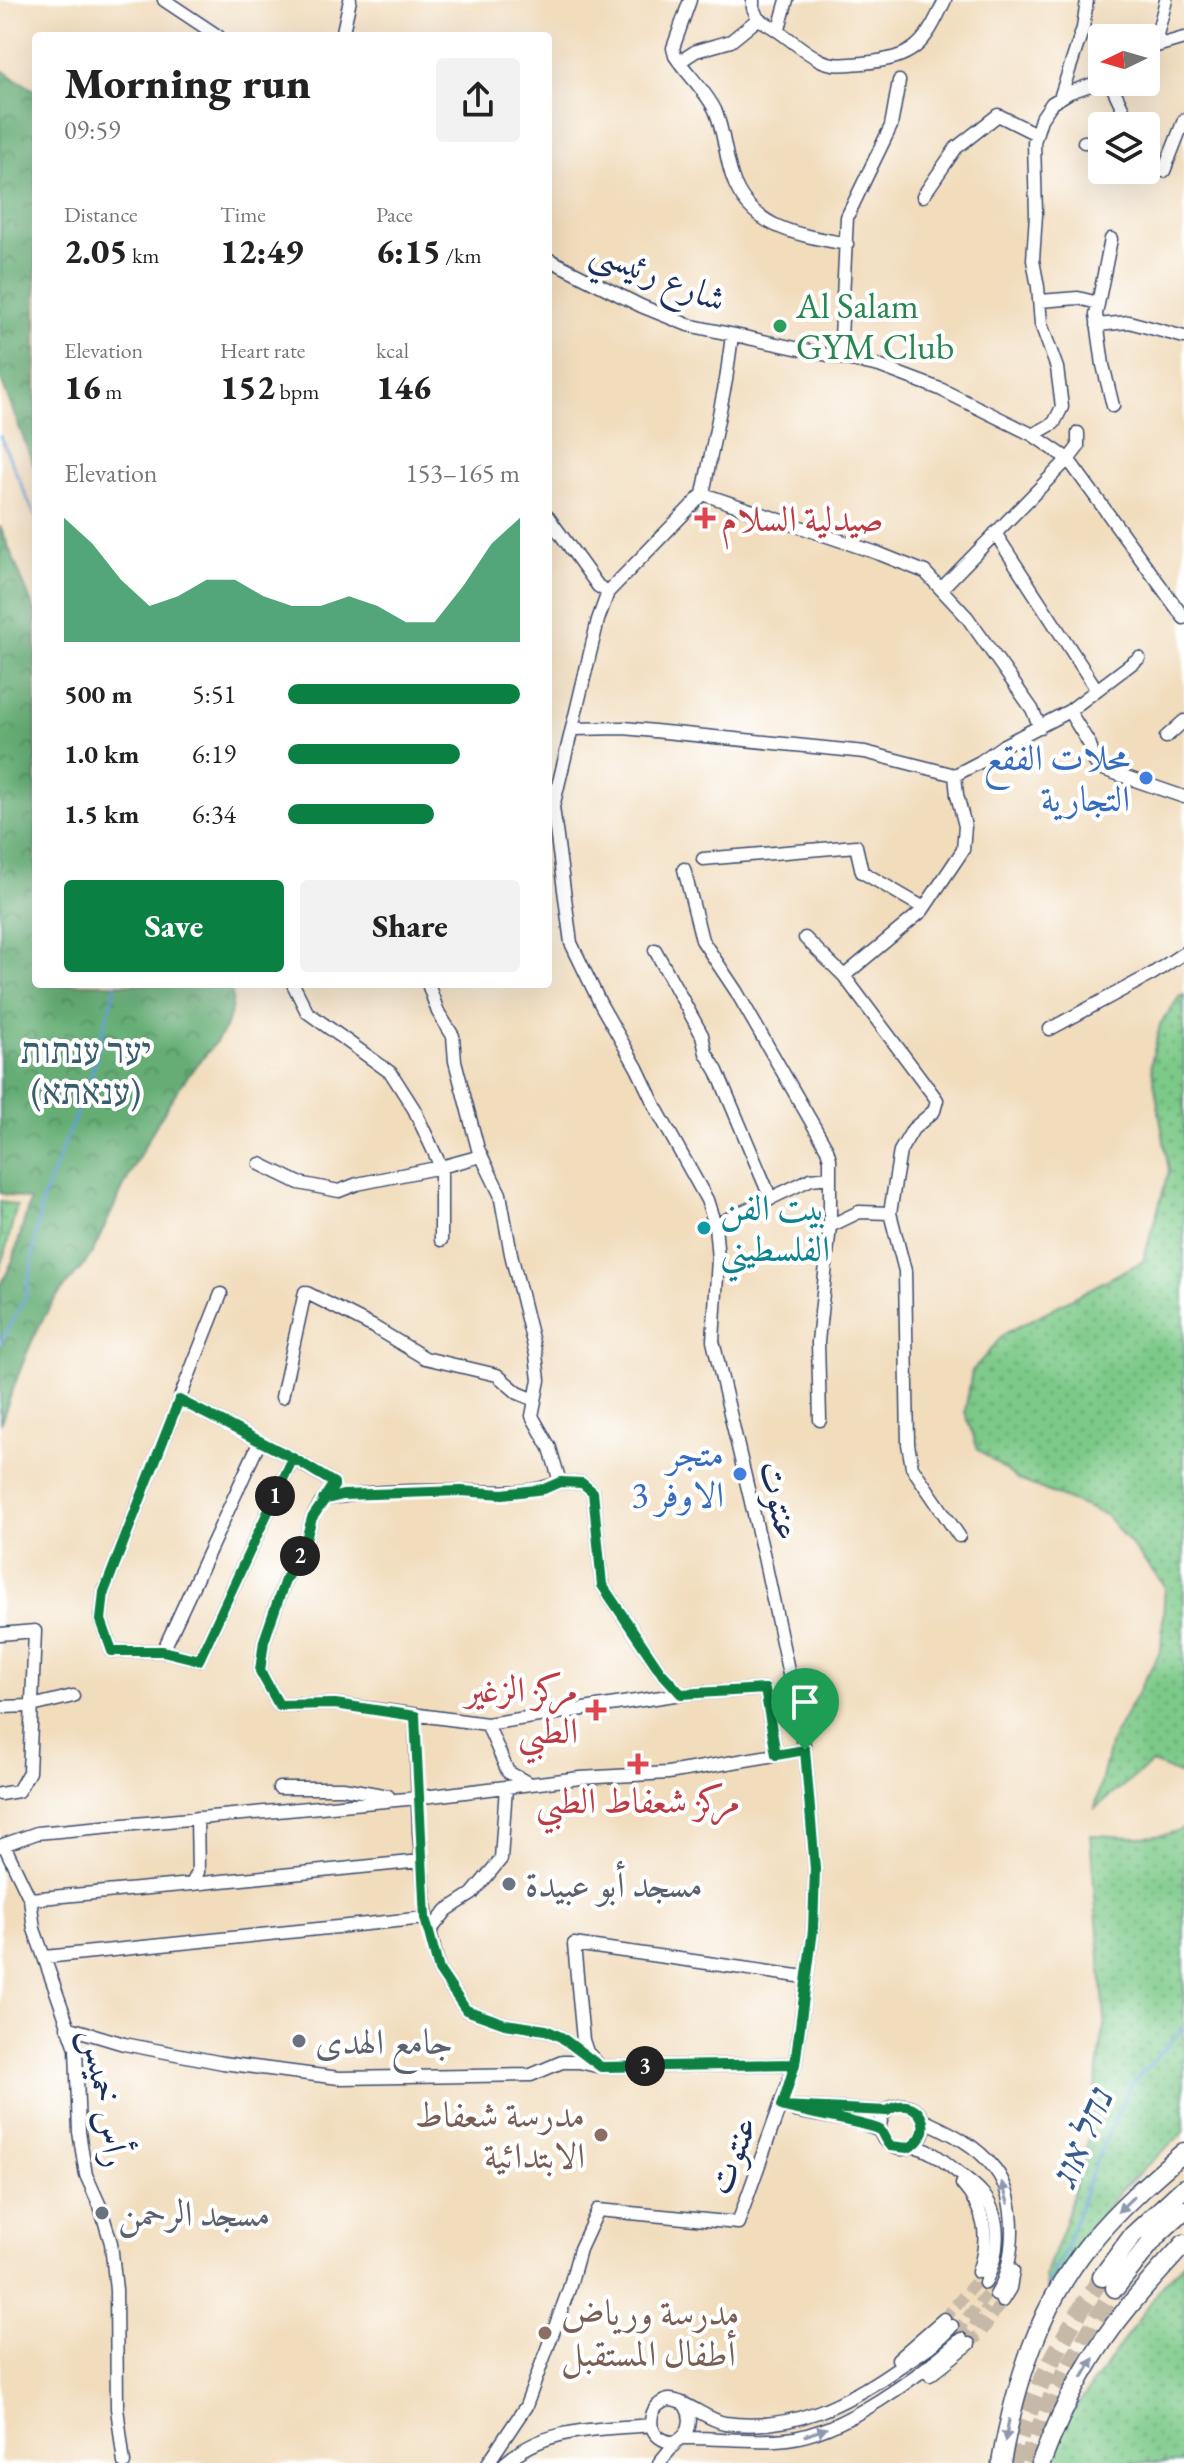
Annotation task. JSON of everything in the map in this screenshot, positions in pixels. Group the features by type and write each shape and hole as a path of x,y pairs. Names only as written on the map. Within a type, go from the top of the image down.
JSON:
{"highway":[{"path":"1001,2463 1021,2374 1058,2293 1097,2235 1184,2152"},
{"path":"1184,2188 1133,2235 1108,2283 1184,2210"},
{"path":"1041,2463 1099,2348 1129,2306 1184,2244"}],"street":[{"path":"164,0 212,32"},
{"path":"343,32 350,0"},
{"path":"690,0 673,48 679,62 716,113 738,191 773,226 791,234 847,244"},
{"path":"753,0 758,19 779,29 802,49 824,62 841,65 890,60 912,50 932,28 945,0"},
{"path":"779,29 787,0"},
{"path":"1060,98 1083,28 1087,0"},
{"path":"1160,24 1166,0"},
{"path":"679,62 696,51 731,41 758,19"},
{"path":"1160,44 1184,38"},
{"path":"840,358 847,217 891,126 899,81"},
{"path":"1033,435 1054,423 1062,407 1057,368 1041,324 1032,246 1036,214 1036,134 1041,119 1052,103 1088,87"},
{"path":"923,196 956,148 998,115 1036,134"},
{"path":"1164,171 1184,120"},
{"path":"1084,142 1088,142"},
{"path":"1111,239 1098,303 1097,325 1113,406"},
{"name":"شارع رئيسي","path":"552,261 666,317 732,336 879,366 918,380 1033,435 1068,459 1184,618"},
{"path":"1040,301 1078,298 1098,303"},
{"path":"1097,325 1129,322 1184,337"},
{"path":"552,523 598,586 608,592 703,494 732,336"},
{"path":"941,589 1068,459 1078,447 1078,433"},
{"path":"703,494 925,572 967,617 1032,709 1040,727"},
{"path":"995,533 1097,690"},
{"name":"عنتوت","path":"488,2463 526,2406 569,2289 580,2249 598,2210 738,2223 795,2064 813,1930 815,1869 805,1750 713,1341 718,1259 715,1225 707,1200 601,1005 571,943 553,807 598,620 608,592"},
{"path":"572,729 624,728 865,752 955,775 1069,711 1139,658"},
{"path":"1069,711 1100,768 1184,797"},
{"path":"1166,737 1184,721"},
{"path":"844,976 924,908 963,850 965,826 955,775"},
{"path":"703,859 856,846 862,872 924,908"},
{"path":"684,869 702,940 736,991 830,1159 830,1226 818,1342 820,1420"},
{"path":"805,938 844,976 937,1100 934,1111 913,1129 900,1151 890,1213 905,1271 908,1444 912,1467 959,1536"},
{"path":"655,950 702,1035 706,1053 717,1071 771,1199"},
{"path":"1050,1029 1152,974 1184,953"},
{"path":"295,988 307,1012 391,1073 414,1109 441,1167 441,1240"},
{"path":"429,988 438,1012 453,1036 457,1071 481,1156 500,1194 511,1254 529,1317 539,1380 532,1416 550,1448 560,1482"},
{"path":"260,1164 299,1183 339,1191 357,1184 481,1156"},
{"path":"715,1225 811,1179 830,1177"},
{"path":"830,1226 859,1212 890,1213"},
{"path":"282,1397 305,1292 372,1326 425,1358 497,1375 518,1393 535,1400"},
{"path":"221,1294 104,1592 101,1620 112,1651 163,1651 199,1660 293,1458"},
{"path":"179,1400 293,1458 334,1483 312,1518 302,1553 285,1580 264,1641 260,1671 279,1705 335,1704 487,1724 681,1694 765,1689 776,1755"},
{"path":"163,1651 260,1441"},
{"path":"323,1500 343,1495 461,1491 503,1494 544,1489 560,1482 582,1483 593,1492 602,1585 660,1671 681,1694"},
{"path":"0,1634 35,1631 29,1772 18,1791 0,1794"},
{"path":"0,1707 32,1706 73,1696"},
{"path":"415,1716 412,1798 425,1918 439,1970 466,2010 505,2024 546,2030 561,2037 601,2067"},
{"path":"487,1724 508,1772 530,1784"},
{"path":"2,1846 37,1833 668,1773 805,1750"},
{"path":"430,1931 447,1910 472,1894 501,1859 506,1787"},
{"path":"279,1788 343,1788 412,1798"},
{"path":"192,1884 198,1872 197,1818"},
{"name":"رأس خميس","path":"2,1846 30,1899 34,1929 76,2048 79,2132 86,2175 100,2206 111,2243 116,2290 117,2408 124,2463"},
{"path":"30,1899 421,1861"},
{"path":"45,1957 425,1918"},
{"path":"601,2067 587,2052 583,2040 574,1944 805,1977"},
{"path":"67,2027 124,2044 223,2063 339,2078 531,2075 562,2062 601,2067 795,2064"},
{"path":"782,2106 887,2111 896,2106 914,2108 923,2120 963,2141 997,2170 1007,2194 1015,2261 1010,2288 991,2287"},
{"path":"782,2106 815,2116 861,2123 880,2131 890,2146 912,2146 929,2151 982,2193 998,2214 1003,2235 1003,2257 991,2287"},
{"path":"880,2131 887,2111"},
{"path":"912,2146 921,2137 923,2120"},
{"path":"939,2157 980,2206 986,2227 991,2287"},
{"path":"828,2410 956,2332"},
{"path":"505,2463 524,2449 552,2436 578,2430 654,2430 669,2441 790,2439 811,2434 922,2380 948,2363 956,2332"},
{"path":"658,2463 653,2412 662,2402 675,2401 713,2420 750,2425 802,2419 893,2380 932,2354 956,2332"},
{"path":"658,2463 688,2433 692,2419 686,2407"}],"green space":[{"path":"0,69 32,89 32,461 0,377"},
{"name":"יער ענתות (ענאתא)","path":"0,526 32,604 32,988 231,988 232,1001 225,1028 179,1088 155,1127 89,1257 55,1299 42,1321 0,1424 0,1287 13,1260 30,1200 0,1193"},
{"path":"1184,995 1184,1776 1152,1763 1095,1808 1111,1741 1161,1650 1165,1586 1106,1515 1017,1479 978,1449 965,1412 972,1371 1004,1334 1143,1261 1169,1171 1151,1063 1160,1025 1179,997"},
{"path":"0,1201 17,1206 0,1270"},
{"path":"1184,1827 1184,2132 1120,2191 1047,2290 1045,2276 1062,2231 1087,2145 1105,2020 1090,1835 1150,1837"},
{"path":"1184,2262 1184,2463 1048,2463 1059,2432 1165,2282"}],"waterway":[{"path":"0,436 32,509"},
{"path":"0,1343 26,1296 42,1201 92,1073 115,988"},
{"name":"נחל אוג","path":"1048,2284 1066,2248 1097,2158 1130,2086 1184,2028"}],"tunnel":[{"path":"944,2319 975,2283 978,2272"},
{"path":"1012,2463 1028,2413 1049,2366 1102,2277"},
{"path":"956,2332 994,2285"},
{"path":"1026,2463 1053,2394 1115,2288"},
{"path":"969,2344 981,2333 1002,2301"},
{"path":"961,2339 987,2308"}],"place":[{"name":"Al Salam GYM Club","path":"780,326"},
{"name":"صيدلية السلام","path":"705,518"},
{"name":"محلات الفقع التجارية","path":"1146,778"},
{"name":"بيت الفن الفلسطيني","path":"704,1228"},
{"name":"متجر الاوفر 3","path":"740,1474"},
{"name":"مركز الزغير الطبي","path":"596,1710"},
{"name":"مركز شعفاط الطبي","path":"638,1764"},
{"name":"مسجد أبو عبيدة","path":"509,1884"},
{"name":"جامع الهدى","path":"299,2041"},
{"name":"مدرسة شعفاط الابتدائية","path":"601,2135"},
{"name":"مسجد الرحمن","path":"102,2213"},
{"name":"مدرسة ورياض أطفال المستقبل","path":"545,2333"}],"route":[{"path":"805,1750 776,1755 765,1689 681,1694 660,1671 602,1585 593,1492 582,1483 560,1482 544,1489 503,1494 461,1491 343,1495 323,1500 334,1483 293,1458 199,1660 163,1651 112,1651 101,1620 104,1592 179,1400 293,1458 334,1483 334,1486 323,1500 312,1518 302,1553 281,1589 264,1641 260,1671 279,1705 335,1704 415,1716 425,1918 439,1970 466,2010 505,2024 546,2030 561,2037 601,2067 795,2064 782,2106 887,2111 896,2106 910,2106 919,2113 924,2125 921,2137 908,2148 890,2146 880,2131 872,2126 815,2116 782,2106 795,2064 813,1930 815,1869 805,1750"}]}
